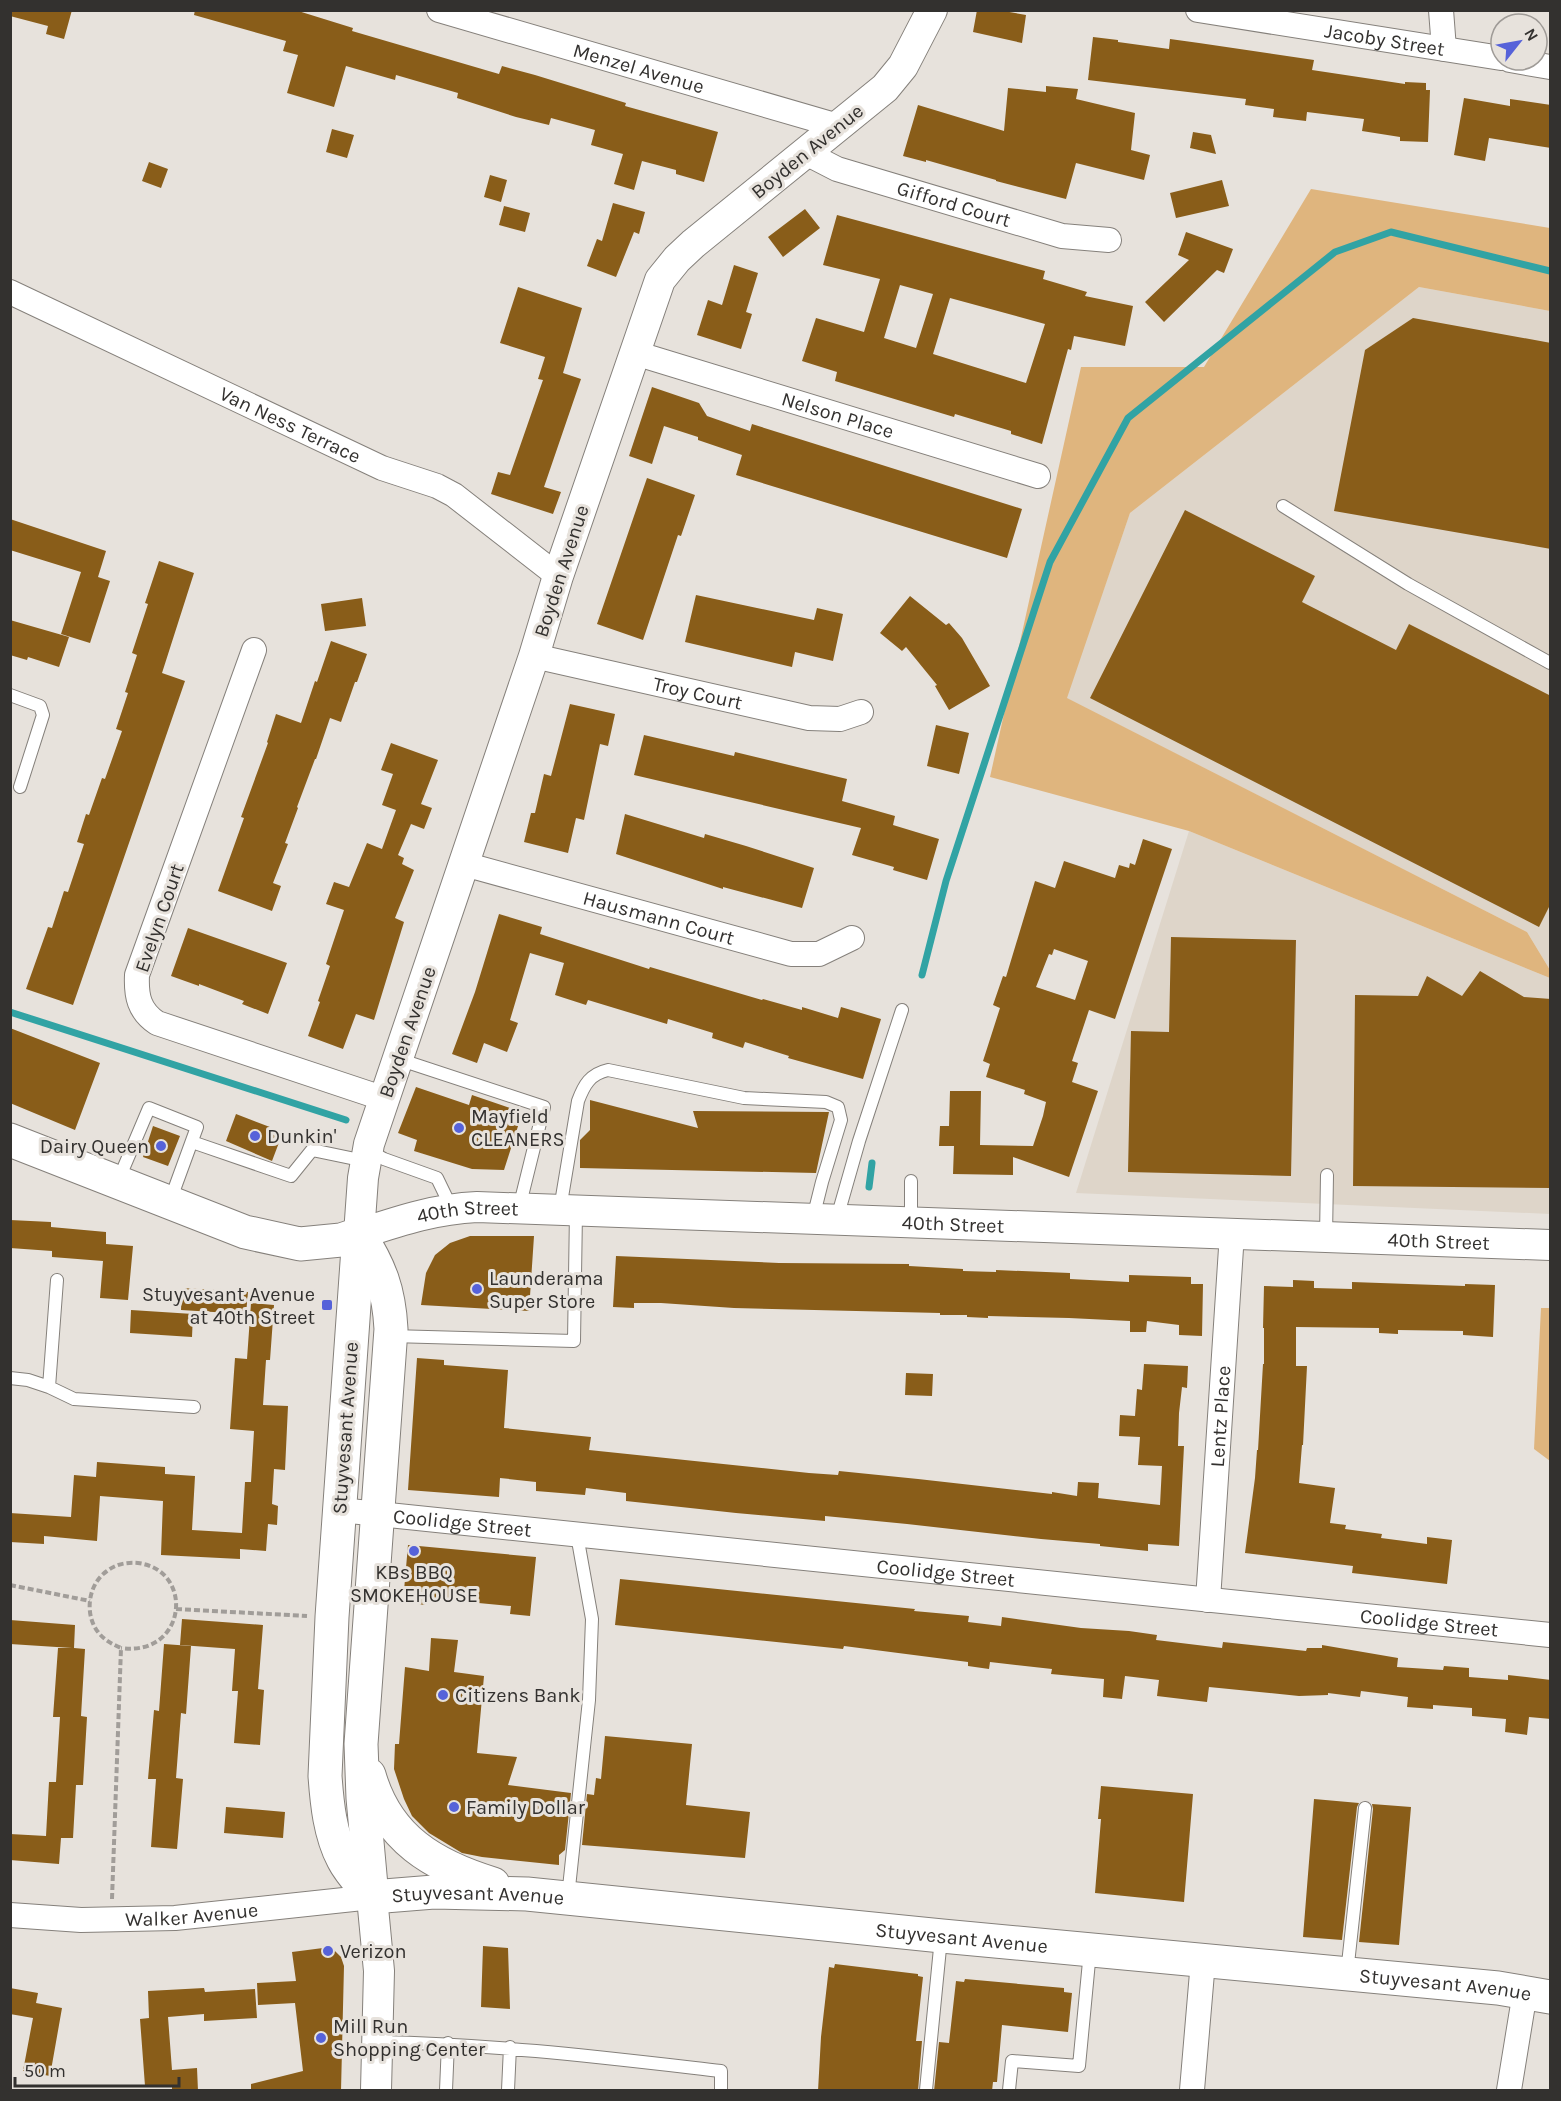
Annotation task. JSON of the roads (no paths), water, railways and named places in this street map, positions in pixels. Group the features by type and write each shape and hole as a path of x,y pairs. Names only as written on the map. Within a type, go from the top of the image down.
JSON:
{"main road":[{"path":"10,1140 245,1232 274,1240 300,1244 322,1243 359,1234"},
{"name":"Stuyvesant Avenue","path":"359,1234 379,1268 386,1286 390,1308 390,1336 361,1744 363,1798 372,1897"},
{"name":"Stuyvesant Avenue","path":"359,1234 332,1617 325,1747 326,1802 333,1832 343,1859 372,1897"},
{"path":"361,1744 372,1788 394,1825 410,1842 445,1867 527,1894"},
{"name":"Stuyvesant Avenue","path":"372,1897 434,1892 527,1894 1347,1974 1538,1995"}],"street":[{"name":"Menzel Avenue","path":"439,10 838,126"},
{"name":"Boyden Avenue","path":"359,1234 366,1155 534,656 558,576 660,280 693,244 885,88 903,66 932,10"},
{"name":"Jacoby Street","path":"1198,10 1489,56"},
{"path":"1441,10 1444,49"},
{"name":"Gifford Court","path":"804,152 837,169 1062,236 1109,240"},
{"name":"Van Ness Terrace","path":"10,292 382,468 437,486 453,495 558,576"},
{"name":"Nelson Place","path":"635,353 1038,476"},
{"name":"Evelyn Court","path":"255,650 137,975 136,990 139,1004 148,1017 157,1023 385,1099"},
{"name":"Troy Court","path":"534,656 809,718 840,719 861,712"},
{"name":"Hausmann Court","path":"464,864 791,954 819,954 852,938"},
{"name":"40th Street","path":"359,1234 426,1213 452,1209 518,1209 1551,1245"},
{"name":"Lentz Place","path":"1208,1599 1232,1233"},
{"name":"Coolidge Street","path":"340,1510 1551,1635"},
{"path":"372,1897 378,1971 376,2091"},
{"name":"Walker Avenue","path":"10,1915 111,1921 175,1918 372,1897"},
{"path":"1192,2091 1203,1961"},
{"path":"1509,2091 1538,1995"}],"lane":[{"path":"1283,506 1408,584 1551,663"},
{"path":"10,695 40,706 43,715 20,787"},
{"path":"825,1219 859,1141 902,1010"},
{"path":"398,1059 544,1107 518,1209"},
{"path":"390,1336 574,1341 568,1211 578,1101 585,1084 599,1072 608,1070 744,1098 833,1104 838,1107 841,1120 822,1182 825,1219"},
{"path":"118,1182 149,1108 198,1127 170,1202"},
{"path":"192,1142 291,1176 312,1150 384,1159 437,1178 452,1209"},
{"path":"1326,1175 1326,1237"},
{"path":"911,1181 911,1222"},
{"path":"49,1387 57,1280"},
{"path":"10,1378 28,1380 74,1399 194,1407"},
{"path":"568,1898 589,1700 592,1618 577,1534"},
{"path":"1347,1974 1365,1808"},
{"path":"926,2091 942,1936"},
{"path":"1009,2091 1012,2061 1079,2066 1090,1950"},
{"path":"377,2042 510,2047 721,2071 721,2091"},
{"path":"446,2091 448,2043"},
{"path":"508,2091 510,2047"}],"waterway":[{"path":"922,975 946,881 1050,562 1128,418 1335,252 1391,232 1550,271"},
{"path":"10,1012 346,1120"},
{"path":"869,1187 872,1163"}],"place":[{"name":"Mayfield CLEANERS","path":"459,1128"},
{"name":"Dunkin'","path":"255,1136"},
{"name":"Dairy Queen","path":"161,1146"},
{"name":"Launderama Super Store","path":"477,1289"},
{"name":"Stuyvesant Avenue at 40th Street","path":"327,1305"},
{"name":"KBs BBQ SMOKEHOUSE","path":"414,1551"},
{"name":"Citizens Bank","path":"443,1695"},
{"name":"Family Dollar","path":"454,1807"},
{"name":"Verizon","path":"328,1951"},
{"name":"Mill Run Shopping Center","path":"321,2038"}]}
